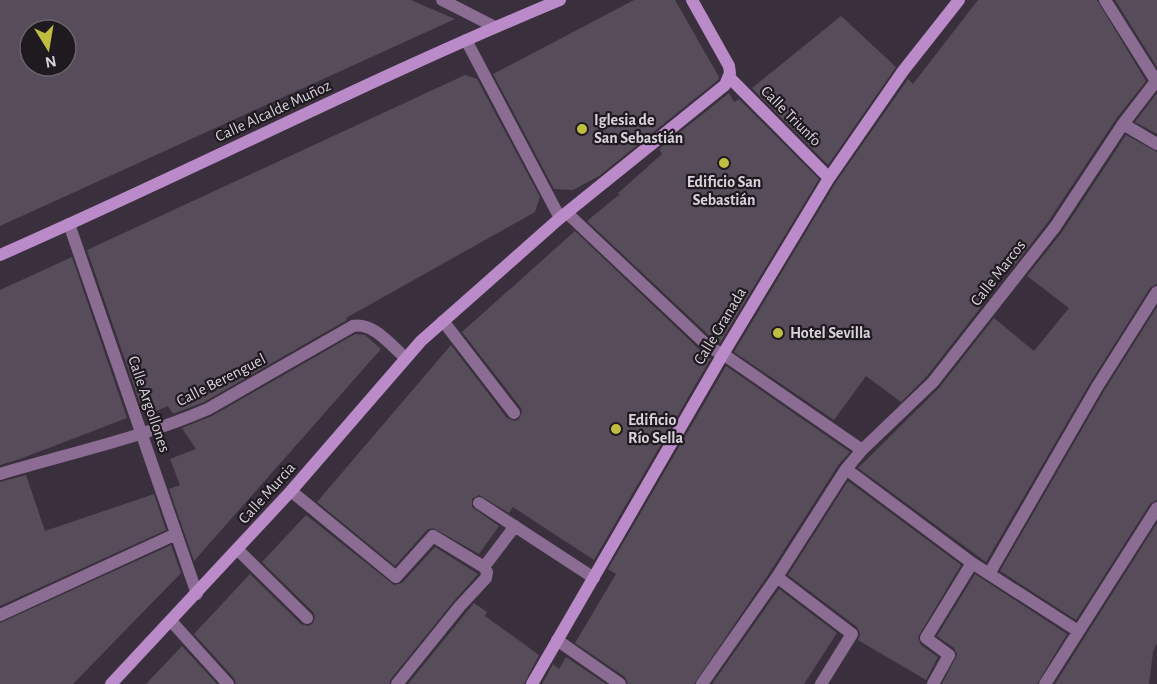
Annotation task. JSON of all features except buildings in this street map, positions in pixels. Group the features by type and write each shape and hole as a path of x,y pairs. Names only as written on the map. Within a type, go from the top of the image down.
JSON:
{"main road":[{"name":"Calle Alcalde Muñoz","path":"0,255 466,40 560,0"},
{"path":"692,0 729,66 729,77"},
{"name":"Calle Granada","path":"532,684 723,354 829,178 903,71 959,0"},
{"name":"Calle Triunfo","path":"729,77 829,178"},
{"name":"Calle Murcia","path":"111,684 238,550 421,340 564,216 725,85 729,77"}],"street":[{"path":"442,0 495,27"},
{"path":"1105,0 1156,81"},
{"path":"466,40 564,216 710,348 723,354 862,450"},
{"name":"Calle Marcos","path":"702,684 777,577 846,469 862,450 933,382 1056,227 1123,124 1156,81"},
{"path":"1123,124 1157,144"},
{"name":"Calle Argollones","path":"69,225 197,594"},
{"path":"989,574 1097,387 1157,292"},
{"path":"443,321 514,413"},
{"name":"Calle Berenguel","path":"0,474 142,434 208,409 353,326 362,325 372,328 406,358"},
{"path":"846,469 972,563 1078,631"},
{"path":"291,491 396,577 433,536 484,567 487,572 486,578 460,606 398,684"},
{"path":"479,502 594,578"},
{"path":"1045,684 1157,508"},
{"path":"484,567 515,526"},
{"path":"0,615 176,534"},
{"path":"238,550 307,618"},
{"path":"933,684 949,655 926,638 972,563"},
{"path":"777,577 852,634 821,684"},
{"path":"171,621 228,684"},
{"path":"557,640 620,684"}],"place":[{"name":"Iglesia de San Sebastián","path":"582,129"},
{"name":"Edificio San Sebastián","path":"724,163"},
{"name":"Hotel Sevilla","path":"778,333"},
{"name":"Edificio Río Sella","path":"616,429"}]}
